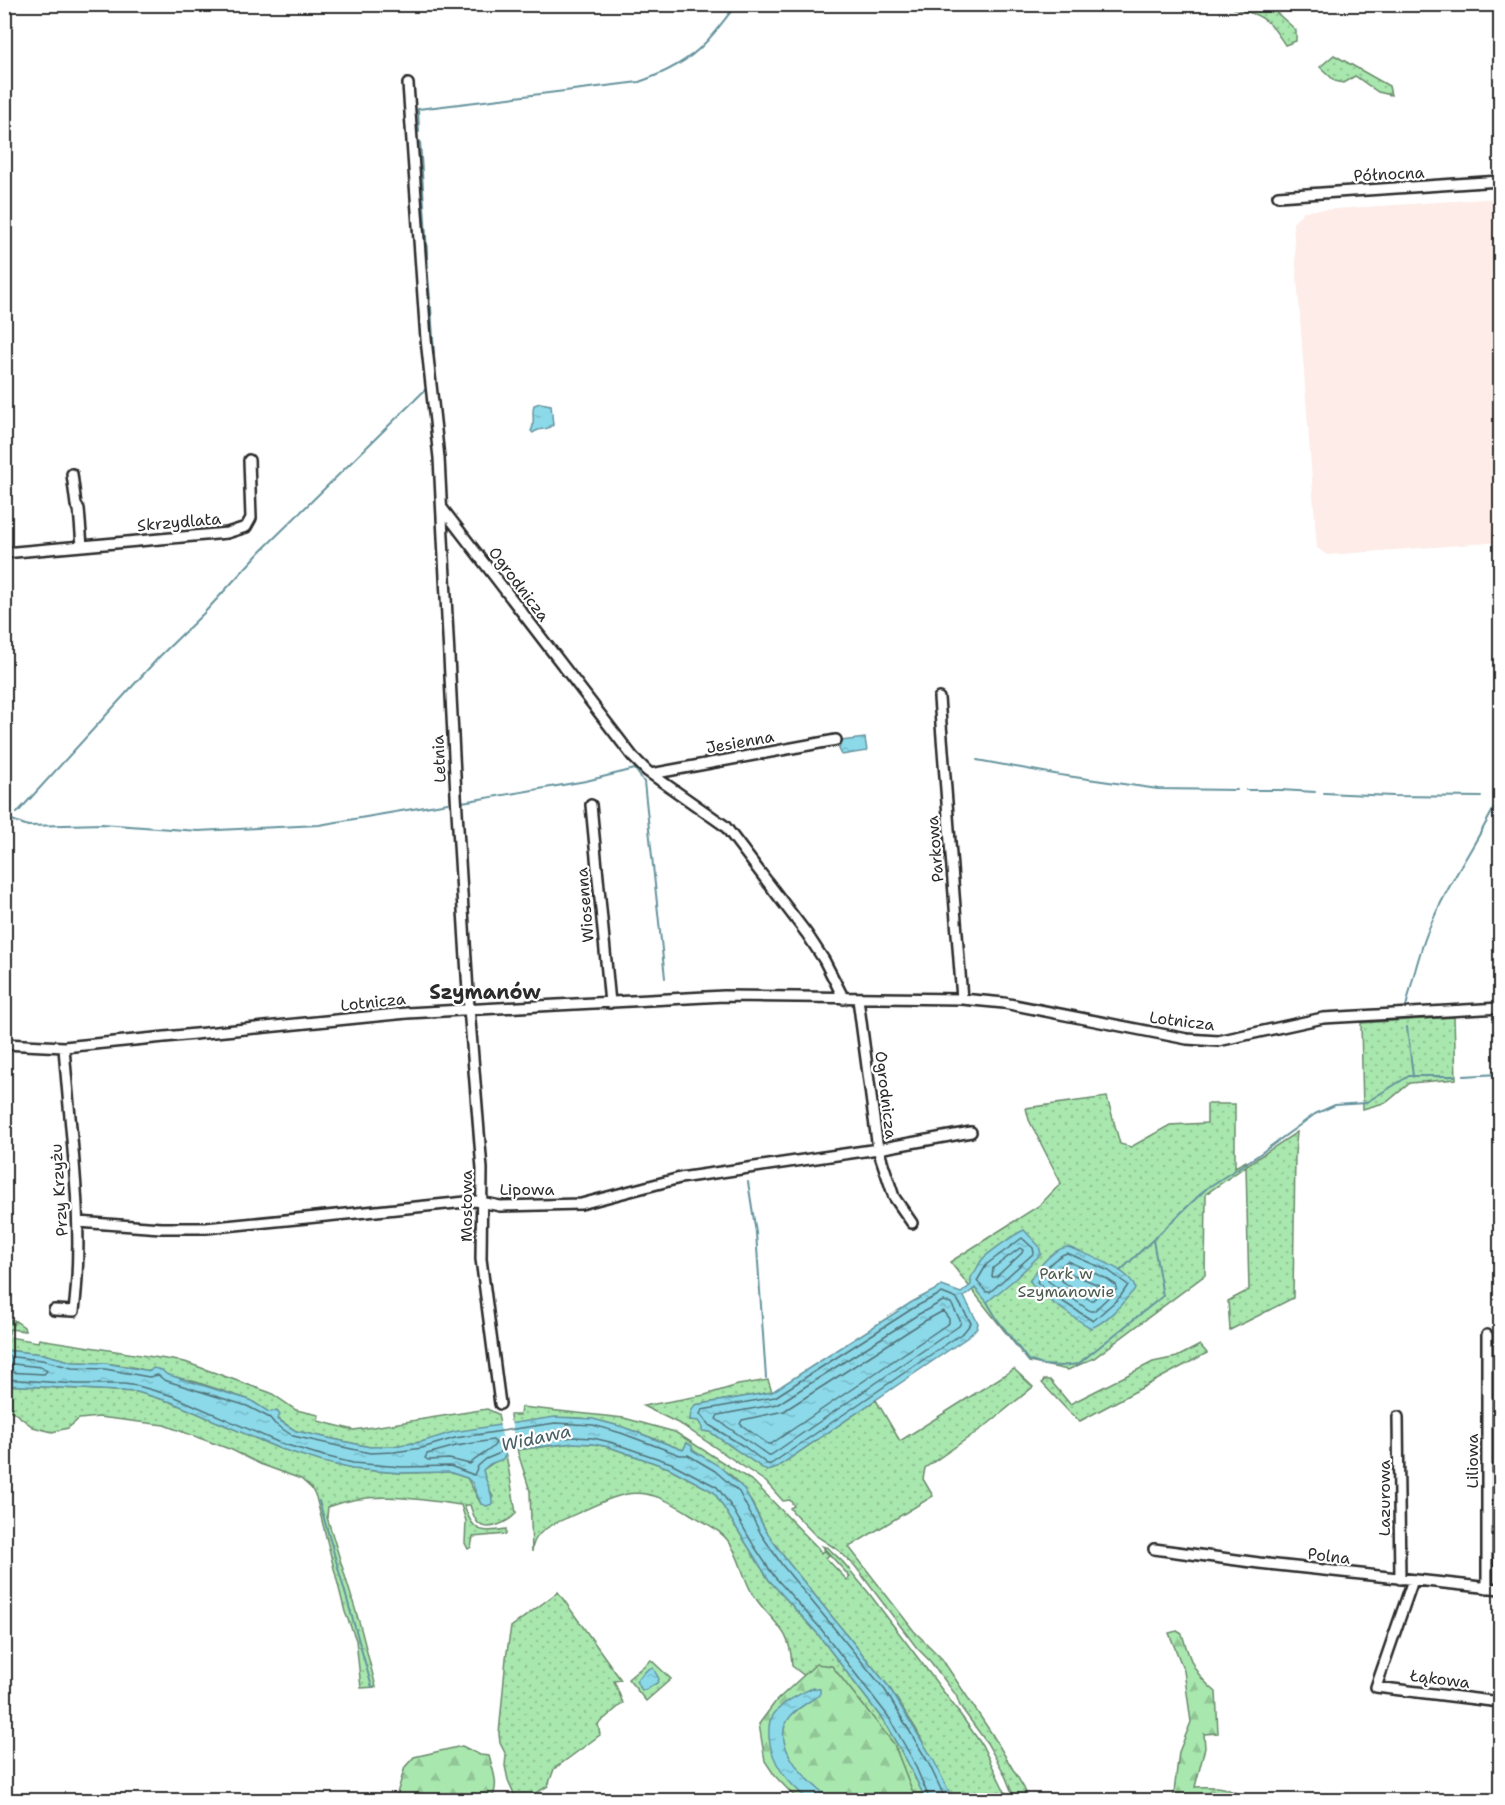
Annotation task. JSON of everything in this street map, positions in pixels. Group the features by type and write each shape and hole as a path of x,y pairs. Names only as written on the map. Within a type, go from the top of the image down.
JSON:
{"street":[{"path":"408,84 426,339 434,402 442,508"},
{"name":"Północna","path":"1278,196 1500,181"},
{"name":"Skrzydlata","path":"4,553 227,533 246,527 251,518 249,460"},
{"path":"72,474 76,505 79,509 82,546"},
{"name":"Ogrodnicza","path":"442,508 633,757 651,774 725,826 807,934 852,999 878,1149 894,1197 912,1223"},
{"name":"Letnia","path":"442,508 469,1008"},
{"name":"Parkowa","path":"939,698 962,999"},
{"name":"Jesienna","path":"651,774 836,740"},
{"name":"Wiosenna","path":"591,805 610,1003"},
{"name":"Lotnicza","path":"4,1044 63,1047 469,1008 724,996 962,999 1004,1003 1187,1039 1218,1041 1323,1018 1500,1008"},
{"name":"Mostowa","path":"469,1008 482,1169 481,1259 500,1404"},
{"name":"Przy Krzyżu","path":"54,1310 74,1311 77,1282 78,1222 63,1047"},
{"name":"Lipowa","path":"78,1222 161,1228 207,1228 459,1202 483,1202 500,1206 581,1204 680,1178 878,1149 971,1132"},
{"name":"Liliowa","path":"1487,1335 1487,1588"},
{"name":"Lazurowa","path":"1398,1417 1400,1579"},
{"name":"Polna","path":"1154,1548 1400,1579 1500,1589"},
{"name":"Łąkowa","path":"1413,1580 1376,1687 1500,1702"}],"shaded area":[{"path":"1500,198 1500,542 1327,555 1317,548 1293,223 1304,211"}],"green space":[{"path":"1229,5 1269,6 1296,30 1296,41 1285,45 1275,30 1262,18"},
{"path":"1334,55 1389,86 1391,95 1378,92 1355,76 1343,83 1335,81 1320,67"},
{"path":"1454,1017 1456,1079 1410,1083 1387,1102 1363,1109 1361,1023"},
{"name":"Park w Szymanowie","path":"1107,1097 1120,1144 1131,1147 1170,1125 1207,1123 1207,1104 1235,1104 1235,1167 1246,1161 1247,1165 1297,1132 1293,1298 1230,1330 1228,1301 1249,1290 1246,1166 1206,1194 1205,1275 1094,1358 1068,1370 1029,1362 950,1262 1040,1205 1061,1183 1029,1120 1026,1108"},
{"path":"4,1319 11,1320 13,1325 14,1320 24,1327 25,1331 10,1329 8,1337 38,1342 39,1339 185,1362 271,1393 296,1410 319,1415 318,1421 354,1430 487,1409 498,1414 500,1425 421,1442 370,1447 296,1431 250,1400 196,1382 132,1367 73,1362 43,1354 5,1350"},
{"path":"1200,1345 1207,1353 1080,1421 1042,1383 1044,1380 1050,1380 1070,1404 1153,1362 1177,1357"},
{"path":"1014,1369 1033,1387 988,1424 925,1468 923,1479 933,1496 849,1547 914,1631 942,1659 992,1734 1029,1800 1015,1800 1004,1773 987,1743 960,1706 956,1695 855,1566 838,1550 815,1535 790,1508 794,1506 790,1500 783,1501 766,1482 682,1425 643,1406 705,1395 738,1385 768,1380 772,1392 695,1405 690,1420 698,1420 704,1431 710,1432 767,1471 774,1469 876,1400 900,1441"},
{"path":"4,1385 137,1392 171,1402 278,1448 352,1469 401,1473 449,1472 467,1478 481,1504 493,1497 485,1482 483,1470 506,1454 516,1513 504,1522 487,1527 477,1521 470,1505 464,1505 470,1520 478,1529 490,1531 506,1529 506,1534 473,1537 471,1547 468,1549 465,1543 466,1521 461,1505 377,1497 328,1507 327,1517 376,1687 361,1688 356,1640 345,1612 316,1497 311,1488 301,1479 164,1425 99,1417 79,1419 68,1428 52,1432 33,1427 12,1411 5,1409"},
{"path":"521,1407 624,1418 675,1432 754,1482 821,1553 824,1550 829,1555 826,1558 847,1580 850,1577 822,1546 828,1548 843,1562 868,1592 982,1745 1009,1800 953,1800 916,1729 889,1687 787,1561 766,1531 752,1503 732,1476 692,1450 687,1443 683,1450 606,1423 584,1418 564,1418 511,1424 510,1415 520,1415"},
{"path":"574,1443 609,1447 669,1468 714,1492 769,1580 817,1633 883,1720 926,1800 916,1800 806,1677 792,1666 791,1653 785,1635 750,1590 729,1542 707,1523 657,1497 644,1494 618,1496 550,1526 539,1534 532,1552 530,1491 517,1450"},
{"path":"558,1592 621,1680 614,1681 623,1703 598,1724 600,1735 554,1769 548,1786 529,1797 516,1798 508,1780 505,1766 506,1755 500,1743 499,1734 511,1627"},
{"path":"1177,1631 1182,1634 1190,1659 1198,1673 1216,1692 1218,1733 1204,1734 1205,1748 1195,1787 1223,1788 1250,1800 1173,1800 1179,1752 1191,1722 1184,1671 1169,1633"},
{"path":"651,1660 671,1679 646,1701 628,1679"},
{"path":"816,1664 832,1666 894,1744 916,1800 798,1800 775,1776 765,1761 759,1724 776,1701"},
{"path":"462,1746 480,1755 489,1756 495,1783 491,1800 395,1800 405,1767 414,1757"}],"water":[{"path":"540,403 551,405 553,425 533,433 531,431 534,405"},
{"path":"865,738 867,751 842,755 839,749 841,741"},
{"path":"1024,1230 1039,1246 1041,1254 987,1302 975,1288 964,1297 978,1323 977,1328 968,1337 774,1469 767,1471 710,1432 702,1431 702,1426 698,1421 690,1420 695,1405 772,1392 912,1302 942,1286 961,1293 971,1285 971,1277 984,1258"},
{"path":"1068,1247 1117,1269 1126,1275 1135,1289 1110,1316 1091,1328 1047,1298 1030,1280 1051,1255"},
{"name":"Widawa","path":"4,1350 43,1354 73,1362 105,1363 150,1371 153,1368 162,1370 166,1374 250,1400 269,1412 277,1411 280,1415 277,1419 296,1431 370,1447 421,1442 453,1432 555,1417 593,1419 623,1427 683,1450 687,1443 692,1446 692,1450 719,1466 744,1489 766,1531 787,1561 889,1687 933,1759 953,1800 926,1800 883,1720 817,1633 769,1580 714,1492 669,1468 609,1447 593,1444 574,1443 519,1449 506,1454 503,1459 490,1464 483,1470 492,1500 492,1504 487,1506 481,1504 472,1483 467,1478 449,1472 401,1473 352,1469 323,1462 278,1448 171,1402 137,1392 5,1385"},
{"path":"653,1668 659,1679 657,1683 642,1690 636,1681 648,1669"},
{"path":"812,1688 820,1689 820,1695 790,1717 784,1728 784,1740 794,1763 832,1800 809,1800 795,1787 778,1765 769,1738 769,1723 778,1709 789,1700"}],"pier":[{"path":"511,1421 517,1452 507,1458 499,1422"}],"waterway":[{"path":"419,132 418,109 639,82 648,79 674,67 690,56 713,35 737,4"},
{"path":"420,141 428,268"},
{"path":"428,276 430,299"},
{"path":"431,307 434,354"},
{"path":"435,366 436,378"},
{"path":"17,813 160,656 204,613 261,551 427,388"},
{"path":"977,760 1158,789 1237,790"},
{"path":"462,802 586,781 635,769 644,782 665,978"},
{"path":"1246,790 1315,792"},
{"path":"1324,793 1481,797"},
{"path":"1406,1007 1428,931 1453,880 1500,796"},
{"path":"4,817 28,826 102,824 198,831 319,825 448,803"},
{"path":"1407,1027 1413,1076"},
{"path":"1463,1076 1500,1074"},
{"path":"1120,1271 1207,1188 1257,1156 1315,1114 1335,1105 1365,1103 1409,1076 1455,1076"},
{"path":"748,1182 756,1233 766,1378"},
{"path":"987,1302 1028,1360 1043,1365 1078,1364 1163,1296 1153,1240"},
{"path":"319,1501 372,1687"}],"district":[{"name":"Szymanów","path":"485,992"}]}
